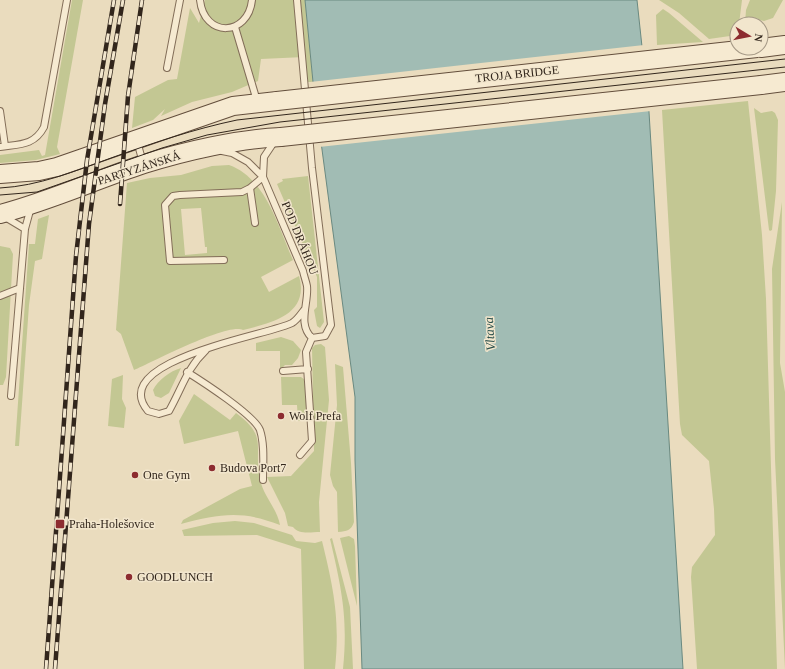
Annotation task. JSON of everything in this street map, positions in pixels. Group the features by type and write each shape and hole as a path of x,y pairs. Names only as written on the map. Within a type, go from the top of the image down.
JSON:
{"main road":[{"path":"769,47 785,45"},
{"name":"TROJA BRIDGE","path":"258,103 729,51"},
{"path":"280,138 785,82"},
{"path":"0,174 39,171 57,167 137,138 234,106 258,103"},
{"name":"PARTYZÁNSKÁ","path":"0,215 32,206 143,164 208,147 280,138"}],"lane":[{"path":"0,111 2,147 28,143 39,137 44,127 67,0"},
{"path":"167,68 180,0"},
{"path":"200,0 204,15 210,23 224,28 235,27 245,20 251,10 252,0"},
{"path":"297,0 312,168 331,325 325,336 312,338 306,352 312,441 300,455"},
{"path":"235,27 256,92 258,103"},
{"path":"137,138 143,164"},
{"name":"POD DRÁHOU","path":"262,177 264,157 280,138"},
{"name":"POD DRÁHOU","path":"208,147 232,153 248,162 262,177 303,271 307,287 304,310 305,326 308,334 312,338"},
{"path":"224,260 170,261 165,205 173,196 242,192 250,188 262,177"},
{"path":"250,188 255,223"},
{"path":"11,396 25,229 32,206"},
{"path":"0,215 25,229"},
{"path":"0,296 20,288"},
{"path":"206,350 195,360 187,372 169,411 158,414 148,411 142,401 142,394 149,378 162,368 194,352 206,350 224,342 292,323 304,310"},
{"path":"283,371 308,369"},
{"path":"187,372 246,414 259,429 262,440 263,480"}],"green space":[{"path":"72,0 83,0 57,147 60,154 36,160 0,163 0,155 39,150 42,156 45,155"},
{"path":"205,0 305,0 313,82 307,82 304,57 261,59 258,81 232,92 192,102 161,116 165,109 153,120 132,128 135,97 168,80 177,79 190,8 199,23"},
{"path":"659,0 742,0 740,16 729,16 729,36 709,39 679,13"},
{"path":"750,0 783,0 773,18 769,19 769,16 746,16"},
{"path":"663,9 703,42 657,45 656,15"},
{"path":"748,101 762,235 766,299 777,669 697,669 691,577 692,567 715,535 714,509 709,461 682,435 680,424 662,110"},
{"path":"754,108 761,113 772,111 775,113 778,120 776,191 772,230 770,231 769,230"},
{"path":"229,165 242,171 262,192 276,219 293,260 261,277 269,292 299,276 301,289 299,300 286,315 276,320 243,330 235,329 207,337 134,370 121,334 116,330 127,183 150,178 181,175 212,166","holes":["201,208 205,247 207,247 207,253 185,255 181,209"]},
{"path":"308,176 324,322 320,328 317,326 314,310 317,307 317,277 277,184 283,181 282,179"},
{"path":"782,202 780,363 785,392 785,669 775,459 772,269"},
{"path":"49,215 42,259 35,261 29,305 19,446 15,446 29,244 35,244 38,219"},
{"path":"0,246 10,248 13,254 6,377 3,385 0,385"},
{"path":"281,337 293,341 301,350 298,358 292,365 285,365 280,370 280,351 256,351 256,343"},
{"path":"321,344 325,347 329,400 319,502 320,532 305,532 298,531 293,527 288,526 285,513 267,477 291,476 314,451 312,348 315,345"},
{"path":"335,364 343,367 354,522 352,527 348,530 338,532 337,492 333,486 330,475 337,405"},
{"path":"181,368 169,393 161,398 155,396 153,390 161,379"},
{"path":"123,375 122,399 126,408 124,428 108,426 112,379"},
{"path":"281,377 301,377 305,380 308,421 298,421 297,405 282,405"},
{"path":"194,394 230,420 236,413 253,429 258,443 258,468 260,479 280,525 266,520 242,515 219,516 181,524 183,520 240,489 252,486 238,431 184,444 179,421"},
{"path":"235,521 254,523 292,535 296,541 315,543 322,541 335,605 337,635 335,669 304,669 301,549 257,535 184,536 182,530 213,523"},
{"path":"349,536 354,539 355,546 357,606 340,538"},
{"path":"332,538 350,607 353,669 343,669 345,635 343,605 330,539"}],"water":[{"name":"Vltava","path":"305,0 637,0 649,112 683,669 362,669 355,460 355,397 313,82"}],"pier":[{"path":"644,45 651,111 319,147 310,82"}],"tram line":[{"path":"0,188 14,187 57,177 142,147 237,120 785,59"},
{"path":"0,195 37,192 162,148 207,135 280,122 785,67"}],"railway":[{"path":"46,669 76,256 87,160 114,0"},
{"path":"55,669 89,224 105,104 123,0"},
{"path":"120,204 128,96 142,0"}],"place":[{"name":"Wolf Prefa","path":"281,416"},
{"name":"Budova Port7","path":"212,468"},
{"name":"One Gym","path":"135,475"},
{"name":"Praha-Holešovice","path":"60,524"},
{"name":"GOODLUNCH","path":"129,577"}]}
